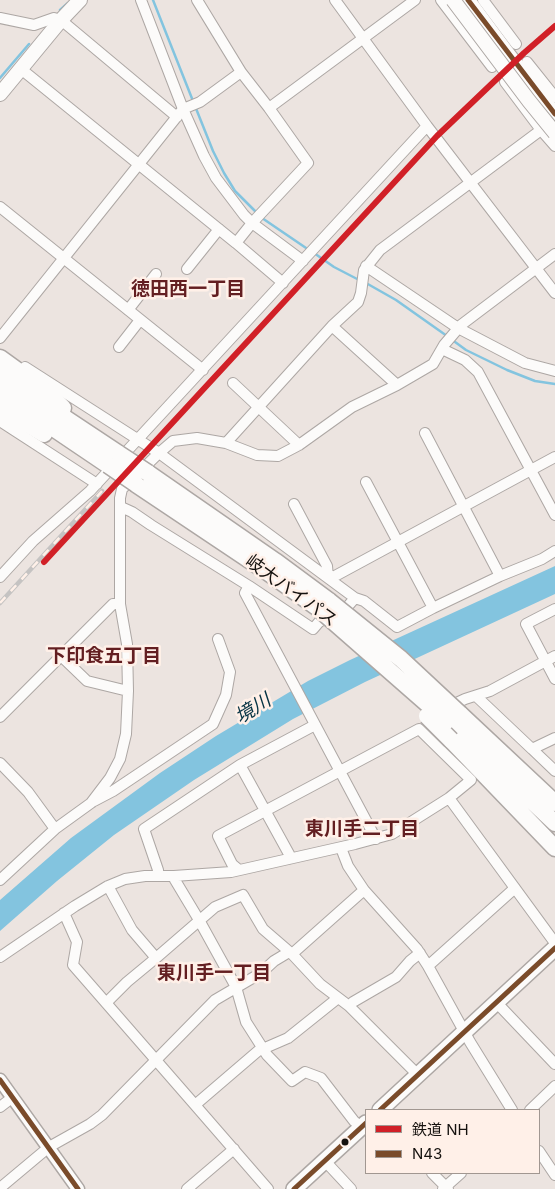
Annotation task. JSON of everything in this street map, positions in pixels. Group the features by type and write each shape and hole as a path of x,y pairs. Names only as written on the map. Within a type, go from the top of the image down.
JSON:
{"highway":[{"path":"0,358 8,390 40,432 83,440"},
{"name":"岐大バイパス","path":"0,375 8,390 142,479 275,561 394,663 463,710 555,803"},
{"path":"555,789 463,710 420,666 394,663 393,683 555,848"},
{"name":"岐大バイパス","path":"463,710 555,823"}],"main road":[{"path":"0,94 61,20 80,0"},
{"path":"453,0 548,132"},
{"path":"468,0 504,50 555,114"},
{"path":"381,1109 555,948"},
{"path":"294,1189 364,1125"}],"street":[{"path":"141,0 183,111 216,178 244,215 304,259"},
{"path":"197,0 241,72 308,163 236,243"},
{"path":"335,0 427,126 555,293"},
{"path":"269,108 415,0"},
{"path":"441,0 492,67"},
{"path":"483,0 516,44"},
{"path":"0,18 34,25 54,18 61,20 183,111"},
{"path":"527,62 555,97"},
{"path":"21,69 283,283"},
{"path":"0,338 183,111 200,102 241,72"},
{"path":"505,82 548,132 555,146"},
{"path":"226,443 332,326 358,302 365,268 380,250 471,182 548,132 555,120"},
{"path":"0,577 33,541 97,484 427,126"},
{"path":"0,207 203,370"},
{"path":"187,269 219,230"},
{"path":"91,803 110,778 120,759 126,734 128,691 127,644 120,604 120,498 122,489 173,441 197,438 226,443 257,455 278,456 299,445 352,407 397,385 433,364 456,330 555,254"},
{"path":"365,268 456,330 525,364 555,371"},
{"path":"128,310 156,274"},
{"path":"119,347 140,320"},
{"path":"332,326 397,385"},
{"path":"443,347 465,360 478,372 555,515"},
{"path":"0,350 159,453 355,598 364,601 397,627 555,550"},
{"path":"233,383 299,445"},
{"path":"0,421 97,484"},
{"path":"424,433 500,576"},
{"path":"328,577 334,576 555,457"},
{"path":"366,482 434,608"},
{"path":"294,504 327,566 328,577"},
{"path":"121,507 132,512 249,586 313,629 319,622 348,606 355,598"},
{"path":"249,586 245,593 341,770 376,839"},
{"path":"0,717 114,604 120,604"},
{"path":"555,609 526,624 550,658 555,680"},
{"path":"0,880 54,829 213,724 226,695 230,672 218,639"},
{"path":"61,656 87,681 128,691"},
{"path":"463,710 490,691 550,658"},
{"path":"419,729 422,721 464,698 463,710"},
{"path":"463,710 532,749 555,771"},
{"path":"158,876 158,870 144,829 240,765 314,721"},
{"path":"238,869 232,864 218,836 419,729"},
{"path":"0,957 64,913 108,886 125,879 145,876 231,872 341,848 392,834 449,798 471,780 419,729"},
{"path":"532,749 555,738"},
{"path":"0,763 28,792 54,829"},
{"path":"240,765 289,854 289,859"},
{"path":"449,798 555,943"},
{"path":"341,848 348,866 364,890 420,954 428,966 470,1042 511,1109"},
{"path":"174,876 236,987 246,1022 264,1049 292,1081 305,1072 321,1078 354,1121 364,1125"},
{"path":"108,886 132,930 156,958"},
{"path":"428,966 515,888"},
{"path":"0,1188 49,1147 90,1124 102,1114 215,1000 261,973 274,961 291,953 364,890"},
{"path":"106,1003 127,982 215,907 243,895 263,929 291,953 320,984 349,1006 418,1075"},
{"path":"64,913 77,942 73,964 268,1189"},
{"path":"349,1006 396,976 410,961 420,954"},
{"path":"195,1105 258,1051 288,1038 338,998"},
{"path":"496,1002 555,1064"},
{"path":"0,1080 78,1189"},
{"path":"531,1109 555,1086"},
{"path":"0,1107 13,1097"},
{"path":"187,1189 234,1149"},
{"path":"540,1152 555,1175"},
{"path":"325,1161 351,1189"},
{"path":"433,1174 446,1188 460,1174"}],"water":[{"path":"555,566 555,594 365,682 293,719 194,780 114,835 57,881 0,931 0,900 71,838 160,773 216,736 308,681"}],"waterway":[{"path":"153,0 193,101"},
{"path":"60,10 68,3"},
{"path":"0,78 29,44"},
{"path":"195,106 224,173 235,191 258,214"},
{"path":"262,218 309,250"},
{"path":"314,253 334,267 361,281"},
{"path":"366,283 396,300 447,336"},
{"path":"451,339 466,350 507,370 535,381 555,384"}],"railway":[{"path":"0,603 102,491"}],"rail line":[{"name":"NH","path":"44,562 437,136 555,26"}],"transit line":[{"name":"N43","path":"468,0 555,114"},
{"name":"N43","path":"381,1109 555,948"},
{"name":"N43","path":"0,1080 78,1189"},
{"name":"N43","path":"294,1189 365,1124"}],"district":[{"name":"徳田西一丁目","path":"188,289"},
{"name":"下印食五丁目","path":"104,656"},
{"name":"東川手二丁目","path":"362,829"},
{"name":"東川手一丁目","path":"214,973"}],"water label":[{"name":"境川","path":"253,709"}]}
